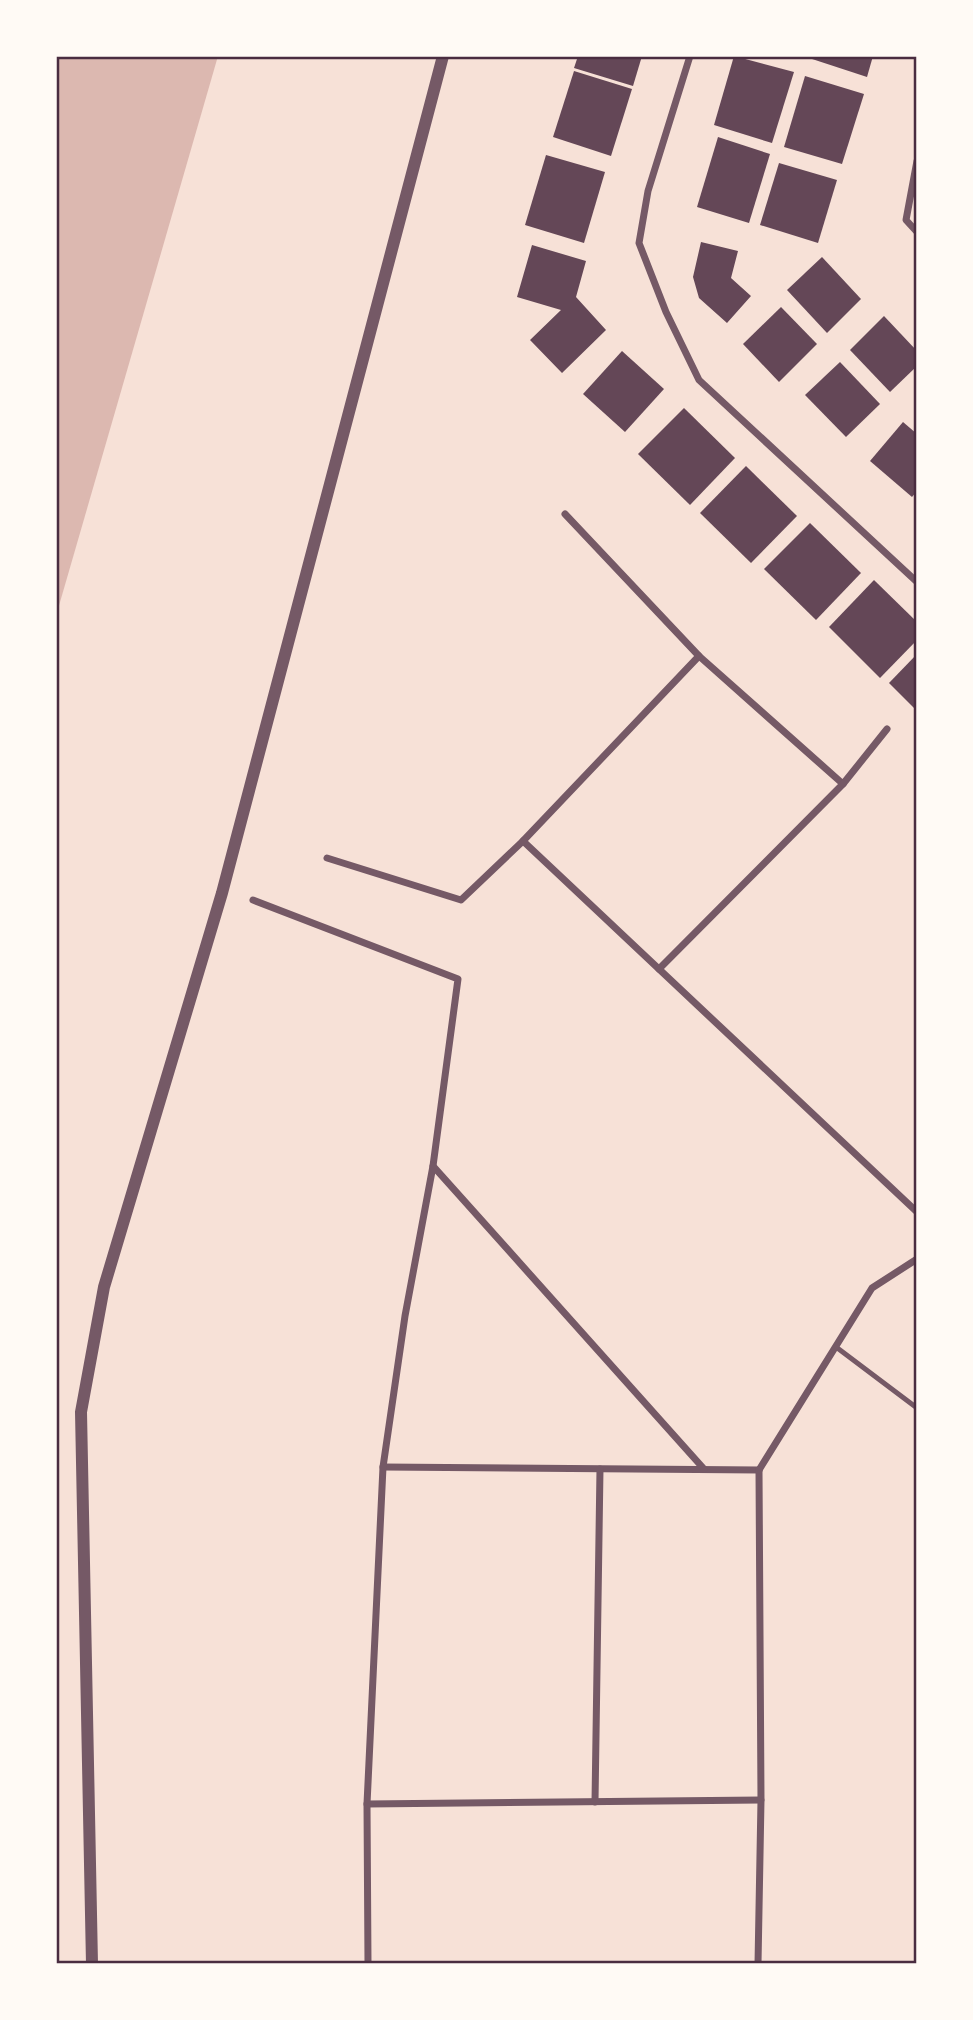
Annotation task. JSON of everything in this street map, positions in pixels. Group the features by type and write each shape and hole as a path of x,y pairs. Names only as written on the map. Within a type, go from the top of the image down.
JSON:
{"street":[{"path":"92,1964 81,1412 104,1287 222,893 443,56"},
{"path":"690,56 648,191 639,243 666,312 699,380 915,577"},
{"path":"917,161 906,220 917,232"},
{"path":"565,514 699,656 843,784"},
{"path":"327,858 461,900 523,841 699,656"},
{"path":"659,969 843,784 887,729"},
{"path":"523,841 917,1212"},
{"path":"253,900 458,979 433,1166 405,1315 383,1467 367,1804 368,1964"},
{"path":"433,1166 704,1469"},
{"path":"758,1964 761,1800 759,1470 872,1289 917,1259"},
{"path":"383,1467 759,1470"},
{"path":"595,1802 600,1469"},
{"path":"367,1804 761,1800"}],"lane":[{"path":"836,1347 917,1408"}],"shaded area":[{"path":"56,56 218,56 56,616"}],"building":[{"path":"578,56 642,56 633,86 574,68"},
{"path":"734,56 794,72 772,143 714,125"},
{"path":"873,56 867,77 809,58"},
{"path":"574,71 632,89 611,156 553,137"},
{"path":"805,76 864,94 842,164 784,147"},
{"path":"718,137 770,154 749,223 697,207"},
{"path":"546,155 605,172 584,243 525,225"},
{"path":"779,163 837,180 818,243 760,225"},
{"path":"701,242 738,251 731,278 751,296 727,323 699,298 693,277"},
{"path":"532,245 586,261 576,297 606,330 562,373 530,340 561,310 517,297"},
{"path":"822,257 861,299 827,333 787,290"},
{"path":"781,307 817,344 779,382 743,344"},
{"path":"884,316 917,351 917,366 890,392 850,350"},
{"path":"622,351 664,389 625,432 583,394"},
{"path":"840,362 880,404 846,437 805,395"},
{"path":"684,408 735,458 690,505 638,454"},
{"path":"903,422 917,434 917,491 912,497 870,461"},
{"path":"746,466 797,516 751,563 700,513"},
{"path":"810,523 861,573 816,620 764,569"},
{"path":"874,580 917,622 917,640 880,678 829,627"},
{"path":"917,654 917,711 889,683"}]}
